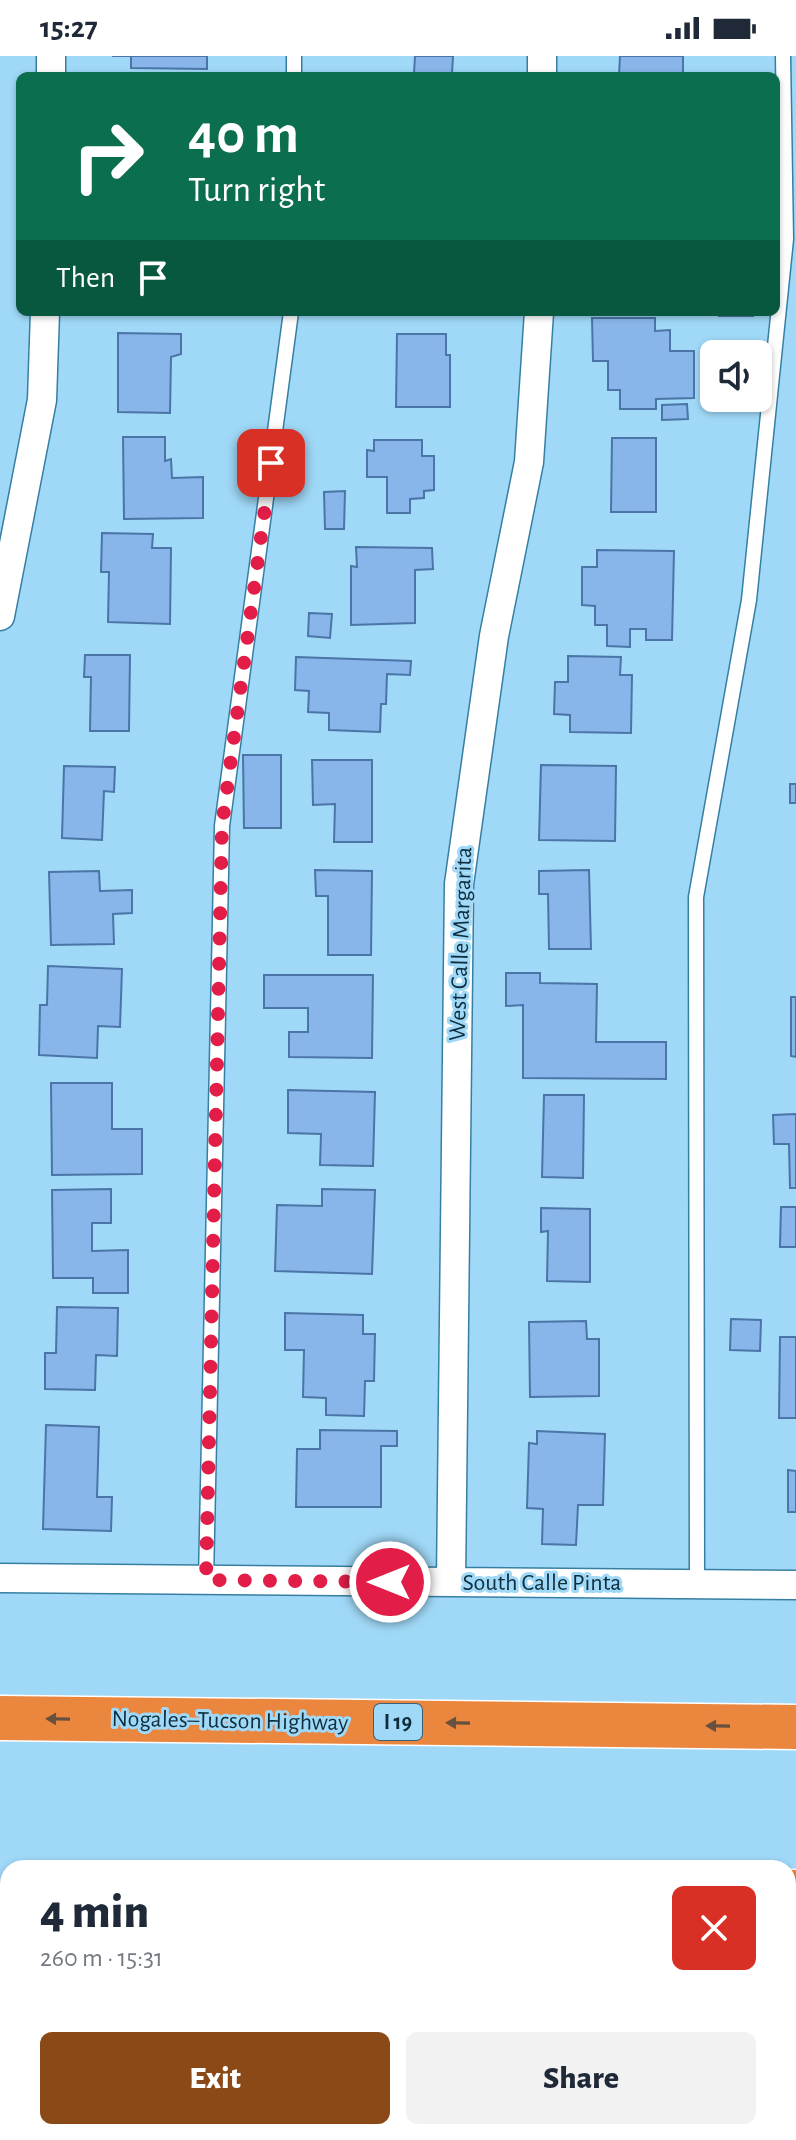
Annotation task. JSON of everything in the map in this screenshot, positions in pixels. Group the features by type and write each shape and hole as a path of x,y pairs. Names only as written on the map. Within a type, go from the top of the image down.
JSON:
{"highway":[{"name":"Nogales–Tucson Highway","path":"0,1718 796,1727"}],"street":[{"path":"0,616 42,400 45,316"},
{"name":"West Calle Margarita","path":"451,1582 459,884 494,636 529,462 539,316"},
{"name":"South Calle Pinta","path":"0,1578 796,1585"}],"lane":[{"path":"780,298 786,239 783,56"},
{"path":"206,1580 222,826 290,316"},
{"path":"697,1584 696,897 749,600 778,316"}],"building":[{"path":"131,56 207,56 207,69 131,68"},
{"path":"415,56 453,56 452,72 414,72"},
{"path":"620,56 683,56 683,72 619,72"},
{"path":"592,318 655,318 655,331 670,330 670,351 694,351 694,398 656,399 656,409 620,409 620,390 608,390 608,361 593,361"},
{"path":"118,333 181,334 181,354 171,357 170,413 118,412"},
{"path":"397,334 446,334 446,355 450,355 450,407 396,407"},
{"path":"687,404 688,419 662,420 662,405"},
{"path":"123,437 165,437 165,461 171,459 172,478 203,477 203,518 124,519"},
{"path":"612,438 656,438 656,512 611,512"},
{"path":"374,440 422,440 422,456 434,456 434,490 424,491 424,498 410,499 410,513 387,513 387,477 367,477 367,450 374,451"},
{"path":"345,491 344,529 325,529 324,492"},
{"path":"102,533 153,534 152,548 171,548 170,624 108,622 109,572 101,572"},
{"path":"356,547 432,548 433,569 415,570 415,623 351,625 351,566 357,567"},
{"path":"597,550 674,551 672,640 646,640 646,629 630,629 630,647 607,646 607,625 595,625 595,606 582,605 582,567 597,567"},
{"path":"309,613 332,614 330,638 308,636"},
{"path":"85,655 130,655 129,731 90,731 91,677 84,677"},
{"path":"568,656 621,657 620,675 632,675 631,733 570,732 570,715 554,714 555,682 568,682"},
{"path":"296,657 411,661 410,675 387,674 386,704 381,704 380,732 329,730 329,713 308,712 309,691 295,690"},
{"path":"243,755 281,755 281,828 244,828"},
{"path":"312,760 372,760 372,842 334,842 335,804 313,805"},
{"path":"541,765 616,766 615,841 539,840"},
{"path":"64,766 115,767 114,792 104,791 102,840 62,838"},
{"path":"790,784 796,784 796,803 790,803"},
{"path":"315,870 372,871 371,955 328,955 328,896 316,896"},
{"path":"589,870 591,949 549,949 548,894 539,894 539,871"},
{"path":"99,871 100,891 132,890 132,913 113,914 114,944 51,945 49,872"},
{"path":"48,966 122,969 120,1027 98,1026 97,1058 39,1055 40,1005 47,1005"},
{"path":"506,973 540,973 540,983 597,984 596,1042 666,1042 666,1079 523,1078 523,1005 506,1006"},
{"path":"264,975 373,975 372,1058 289,1057 289,1032 308,1032 308,1008 264,1008"},
{"path":"791,997 796,997 796,1057 791,1056"},
{"path":"51,1083 112,1083 112,1129 142,1129 142,1174 52,1175"},
{"path":"288,1090 375,1092 373,1166 320,1165 321,1134 288,1133"},
{"path":"544,1095 584,1095 583,1178 542,1177"},
{"path":"796,1114 796,1188 790,1188 789,1144 774,1144 773,1115"},
{"path":"111,1189 111,1223 92,1223 92,1251 128,1250 128,1293 93,1293 93,1278 53,1278 52,1190"},
{"path":"322,1189 375,1190 372,1274 275,1271 277,1205 322,1206"},
{"path":"781,1207 796,1207 796,1247 780,1247"},
{"path":"541,1208 590,1209 590,1282 547,1281 548,1231 541,1232"},
{"path":"57,1307 118,1308 117,1356 96,1355 95,1390 45,1389 45,1353 56,1353"},
{"path":"285,1313 363,1315 363,1334 375,1334 374,1381 365,1381 364,1416 326,1415 326,1398 303,1397 304,1350 285,1350"},
{"path":"731,1319 761,1320 760,1351 730,1350"},
{"path":"586,1321 587,1339 599,1339 599,1396 530,1397 529,1322"},
{"path":"780,1337 796,1337 796,1418 779,1418"},
{"path":"46,1425 99,1427 97,1497 112,1497 111,1531 43,1529"},
{"path":"320,1430 397,1431 397,1446 381,1446 381,1507 296,1507 297,1449 320,1449"},
{"path":"537,1431 605,1434 603,1505 578,1505 576,1545 542,1544 543,1509 527,1508 529,1443 537,1444"},
{"path":"788,1470 796,1471 796,1512 788,1512"}],"route":[{"path":"271,463 222,826 206,1580 390,1582"}]}
